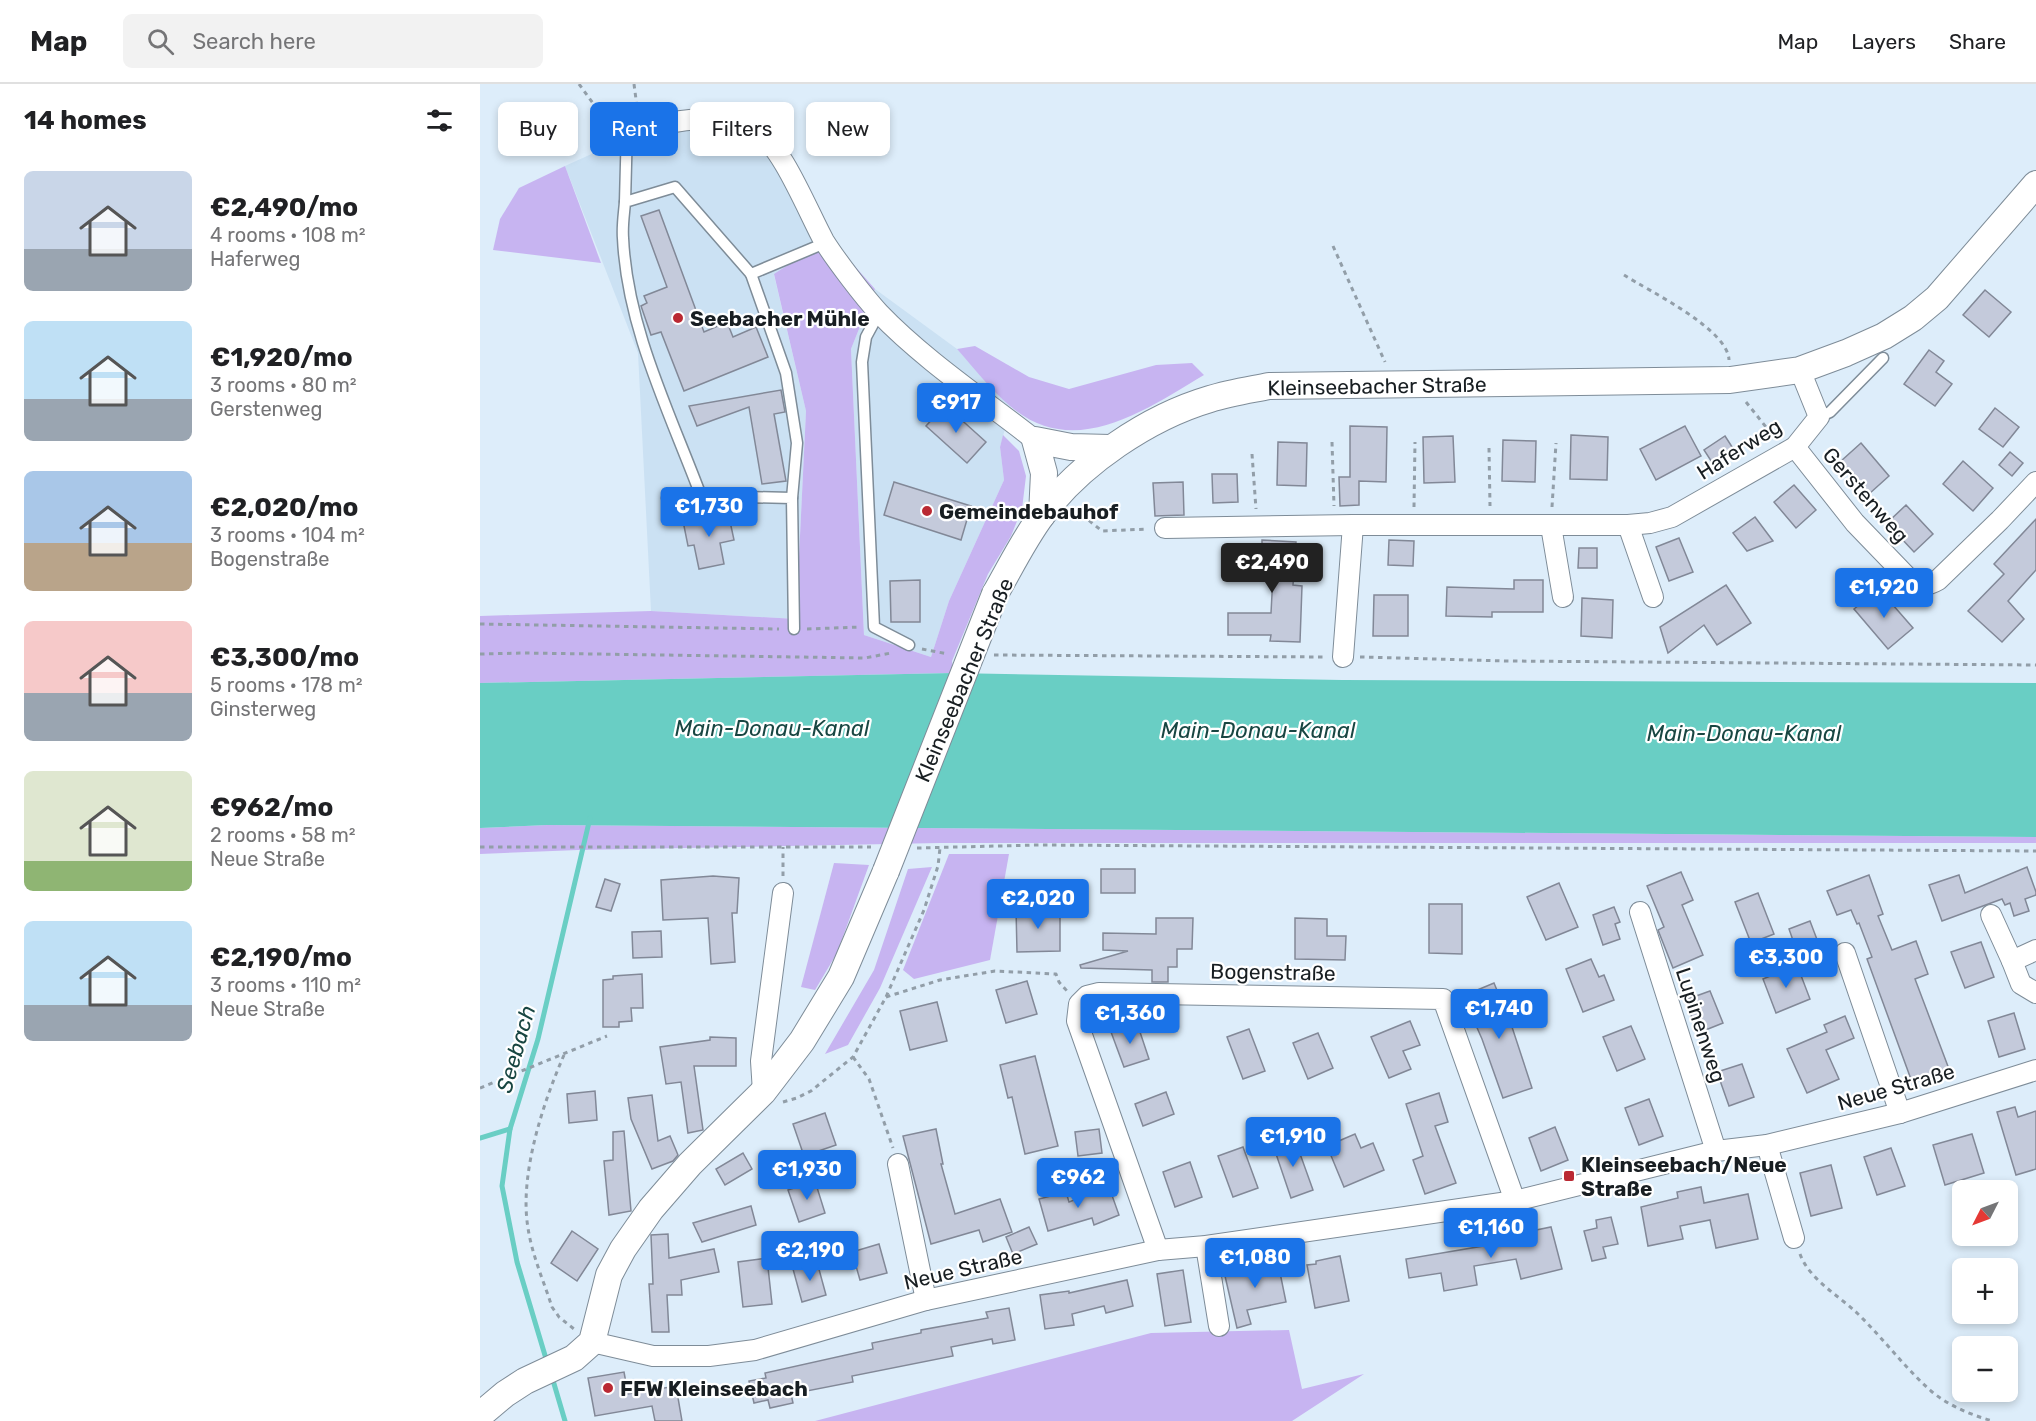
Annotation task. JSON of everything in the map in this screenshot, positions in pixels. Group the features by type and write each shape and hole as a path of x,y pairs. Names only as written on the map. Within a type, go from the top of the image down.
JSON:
{"street":[{"path":"678,122 716,118 740,121 758,131 773,146 825,243 879,313 928,356 1035,440 1071,447 1110,448"},
{"name":"Kleinseebacher Straße","path":"583,1350 609,1275 623,1249 651,1209 690,1164 768,1096 824,1009 841,977 886,871 995,594 1042,515 1073,480 1110,448 1162,419 1209,399 1269,386 1730,380 1800,370 1856,349 1884,336 1913,318 1937,298 2035,185"},
{"path":"1800,370 1819,417"},
{"name":"Haferweg","path":"1165,528 1551,526 1650,523 1672,517 1790,450 1819,417"},
{"path":"1035,440 1044,473 1042,515"},
{"name":"Gerstenweg","path":"1790,450 1855,523 1909,579 1919,585 1929,585 1938,580 2036,482"},
{"path":"1628,525 1653,597"},
{"path":"1343,657 1344,526"},
{"path":"1551,526 1563,597"},
{"path":"768,1096 761,1061 783,893"},
{"name":"Lupinenweg","path":"1640,912 1716,1151"},
{"path":"1991,915 2022,984 2036,993"},
{"path":"2012,961 2036,950"},
{"path":"1845,953 1900,1113"},
{"name":"Bogenstraße","path":"1158,1250 1077,1021 1079,1004 1087,996 1099,993 1443,999 1515,1202"},
{"name":"Neue Straße","path":"583,1350 653,1356 709,1356 755,1350 926,1300 1158,1250 1206,1246 1515,1202 1716,1151 1767,1145 1900,1113 2036,1070"},
{"path":"1767,1145 1794,1238"},
{"path":"898,1164 926,1300"},
{"path":"1206,1246 1219,1326"},
{"path":"480,1415 525,1381 583,1350"}],"lane":[{"path":"630,156 622,237 640,334 701,496"},
{"path":"625,202 675,187 751,274 786,373 797,443 792,498 794,629"},
{"path":"751,274 825,243"},
{"path":"879,313 866,337 862,362 874,627 909,645"},
{"path":"1819,417 1830,412 1883,358"},
{"path":"667,498 701,496 792,498"}],"path":[{"path":"579,84 592,102"},
{"path":"634,84 634,102"},
{"path":"1333,246 1380,351"},
{"path":"1624,275 1707,327 1723,343 1729,354 1730,380"},
{"path":"1757,399 1746,402 1790,450"},
{"path":"1332,442 1344,526"},
{"path":"1414,525 1415,442"},
{"path":"1551,526 1556,443"},
{"path":"1489,448 1491,525"},
{"path":"1252,454 1258,526"},
{"path":"1080,502 1074,508 1102,531 1165,528"},
{"path":"480,624 794,629 874,627"},
{"path":"480,654 525,652 865,658 879,657 909,645"},
{"path":"1034,656 1343,657 1520,662 2036,664"},
{"path":"906,848 1051,845 2036,851"},
{"path":"480,847 873,848"},
{"path":"783,847 783,893"},
{"path":"768,1096 786,1102 797,1098 837,1072 853,1057 886,996 924,910 938,866 940,848"},
{"path":"886,996 940,980 995,971 1056,974 1059,982"},
{"path":"480,1088 607,1036"},
{"path":"564,1055 537,1128 526,1211 528,1229 552,1307 583,1350"},
{"path":"853,1057 869,1079 898,1164"},
{"path":"1794,1238 1803,1263 1812,1274 1858,1314 1932,1391 1975,1416 1993,1421"}],"shaded area":[{"path":"690,111 690,156 784,156 830,238 774,275 806,411 796,619 651,611 638,353 565,166 590,155 678,156 678,113"},
{"path":"565,166 601,263 493,250 500,219 519,188"},
{"path":"830,238 875,289 851,349 864,635 931,657 949,601 1004,480 1000,447 1003,435 1019,451 1026,476 1022,509 1011,536 988,574 952,661 953,673 480,683 480,616 651,611 796,619 806,411 774,274"},
{"path":"875,289 957,349 1011,407 1000,447 1004,480 949,601 931,657 864,635 851,349"},
{"path":"975,346 1029,377 1069,389 1156,365 1192,363 1204,375 1134,415 1084,430 1059,429 1034,422 1010,406 996,393 957,349"},
{"path":"547,825 2036,837 2036,843 940,843 480,854 480,828"},
{"path":"949,854 1009,854 990,960 914,979 903,970"},
{"path":"834,863 869,865 837,953 815,990 801,987"},
{"path":"932,867 880,988 848,1045 825,1054 874,970 908,869"},
{"path":"1289,1330 1302,1389 1364,1374 1292,1421 815,1421 1151,1333"}],"water":[{"name":"Main-Donau-Kanal","path":"953,673 1342,680 2036,683 2036,837 547,825 480,828 480,683"}],"building":[{"name":"Seebacher Mühle","path":"659,210 704,332 727,322 733,337 756,327 768,357 684,391 661,332 651,335 641,306 647,303 644,296 667,287 641,216"},
{"path":"1985,290 2011,312 1989,337 1963,315"},
{"path":"1929,350 1944,361 1936,372 1952,384 1935,406 1904,384"},
{"path":"781,390 785,412 774,414 786,481 762,484 749,407 697,426 689,406"},
{"path":"945,405 986,442 967,463 926,426"},
{"path":"1995,408 2019,427 2003,447 1979,429"},
{"path":"1350,426 1387,427 1386,482 1359,481 1359,505 1340,506 1339,477 1350,477"},
{"path":"1685,426 1701,456 1656,480 1640,449"},
{"path":"1571,435 1608,437 1607,480 1570,479"},
{"path":"1453,436 1455,482 1424,483 1423,437"},
{"path":"1725,436 1736,453 1715,467 1704,450"},
{"path":"1503,440 1536,441 1535,482 1502,481"},
{"path":"1278,442 1307,443 1306,486 1277,485"},
{"path":"1861,443 1889,476 1869,494 1841,461"},
{"path":"2010,452 2023,463 2012,476 1999,465"},
{"path":"1963,461 1993,488 1973,511 1943,484"},
{"path":"1212,474 1237,474 1238,502 1213,503"},
{"name":"Gemeindebauhof","path":"894,482 971,506 961,540 884,515"},
{"path":"1183,482 1184,515 1155,516 1153,483"},
{"path":"1794,485 1816,510 1796,528 1774,502"},
{"path":"1906,505 1933,534 1914,552 1887,523"},
{"path":"728,512 734,540 720,543 724,564 699,569 694,545 688,546 683,521"},
{"path":"1755,517 1773,541 1747,551 1733,533"},
{"path":"2036,519 2036,570 2008,601 2024,619 2002,642 1968,611 2004,574 1994,564"},
{"path":"1679,538 1693,572 1669,581 1656,547"},
{"path":"1262,540 1296,542 1293,585 1302,586 1300,642 1270,641 1271,635 1228,635 1228,613 1271,613 1273,575 1260,574 1260,568 1239,567 1240,545 1262,546"},
{"path":"1389,540 1414,541 1413,566 1388,565"},
{"path":"1579,548 1597,548 1597,568 1578,568"},
{"path":"920,580 920,622 891,622 890,581"},
{"path":"1514,580 1543,580 1543,612 1492,612 1492,617 1446,616 1447,587 1514,589"},
{"path":"1726,585 1751,623 1717,645 1704,625 1668,653 1660,627"},
{"path":"1879,589 1913,628 1888,649 1854,609"},
{"path":"1374,595 1408,595 1408,636 1373,636"},
{"path":"1582,598 1613,600 1612,638 1581,636"},
{"path":"2027,867 2036,892 2036,895 2025,899 2029,911 2014,916 2010,903 2005,905 2002,899 1942,921 1929,885 1959,875 1965,893"},
{"path":"1101,869 1135,869 1135,893 1101,893"},
{"path":"1681,872 1693,900 1682,905 1703,955 1673,968 1658,930 1664,927 1647,886"},
{"path":"1869,875 1883,914 1878,916 1892,950 1916,941 1928,974 1915,979 1949,1069 1912,1082 1867,959 1872,957 1859,923 1857,924 1851,910 1837,915 1827,891"},
{"path":"713,876 739,878 737,913 732,913 735,962 711,964 708,918 663,920 661,880"},
{"path":"605,879 620,884 611,911 596,907"},
{"path":"1559,883 1578,927 1546,940 1527,897"},
{"path":"1758,893 1774,934 1751,943 1735,902"},
{"path":"1429,904 1462,904 1462,954 1429,953"},
{"path":"1614,907 1620,922 1615,924 1620,939 1603,945 1593,915"},
{"path":"1060,908 1060,951 1017,952 1016,909"},
{"path":"1156,918 1193,918 1192,949 1177,949 1177,967 1168,967 1168,982 1152,982 1152,970 1081,968 1080,965 1128,951 1103,950 1103,933 1156,934"},
{"path":"1295,918 1327,919 1327,936 1346,936 1345,960 1295,959"},
{"path":"1810,921 1824,958 1802,966 1789,929"},
{"path":"661,931 662,957 633,958 632,932"},
{"path":"1981,942 1994,977 1965,988 1951,952"},
{"path":"1591,959 1599,977 1604,975 1614,1000 1583,1012 1566,969"},
{"path":"1797,965 1810,999 1776,1013 1763,979"},
{"path":"642,974 643,1008 631,1008 632,1021 619,1022 619,1027 603,1027 603,980 613,979 613,976"},
{"path":"1027,981 1037,1014 1006,1023 996,990"},
{"path":"1494,983 1512,1027 1532,1088 1503,1098 1482,1039 1463,996"},
{"path":"1710,991 1723,1023 1698,1033 1685,1000"},
{"path":"937,1002 947,1041 910,1050 900,1011"},
{"path":"2014,1013 2025,1049 1999,1057 1988,1021"},
{"path":"1845,1016 1854,1038 1826,1050 1839,1079 1807,1093 1787,1049 1827,1032 1824,1025"},
{"path":"1410,1021 1420,1045 1403,1051 1411,1069 1389,1078 1371,1037"},
{"path":"1137,1023 1149,1059 1124,1067 1111,1032"},
{"path":"1631,1026 1645,1059 1617,1071 1603,1037"},
{"path":"1249,1029 1265,1071 1243,1079 1227,1037"},
{"path":"1318,1033 1333,1068 1308,1079 1293,1043"},
{"path":"710,1037 736,1038 736,1066 694,1066 703,1130 688,1133 681,1082 666,1084 660,1047 710,1040"},
{"path":"1035,1056 1058,1146 1025,1154 1012,1097 1008,1098 1000,1065"},
{"path":"1742,1064 1754,1097 1729,1106 1717,1072"},
{"path":"595,1091 597,1120 569,1123 567,1094"},
{"path":"1166,1092 1174,1114 1143,1126 1135,1104"},
{"path":"1439,1093 1448,1122 1435,1126 1456,1183 1425,1194 1413,1160 1423,1156 1406,1104"},
{"path":"652,1095 658,1141 670,1136 678,1155 673,1161 652,1169 631,1119 628,1098"},
{"path":"1649,1099 1663,1136 1639,1145 1625,1108"},
{"path":"2015,1107 2018,1117 2036,1111 2036,1169 2016,1175 1997,1112"},
{"path":"825,1113 836,1145 804,1156 793,1124"},
{"path":"1555,1127 1568,1160 1541,1171 1529,1138"},
{"path":"936,1129 943,1164 941,1164 955,1214 1000,1199 1012,1232 983,1242 979,1230 931,1244 903,1136"},
{"path":"1099,1129 1102,1153 1078,1156 1075,1132"},
{"path":"624,1131 631,1211 609,1215 604,1161 613,1160 613,1132"},
{"path":"1355,1134 1361,1148 1373,1143 1384,1170 1344,1187 1327,1146"},
{"path":"1972,1134 1984,1173 1961,1180 1952,1180 1952,1183 1945,1185 1933,1145"},
{"path":"1294,1137 1313,1190 1291,1198 1273,1145"},
{"path":"1243,1147 1258,1188 1233,1197 1218,1156"},
{"path":"1891,1148 1905,1186 1877,1195 1864,1157"},
{"path":"743,1153 752,1169 725,1185 716,1169"},
{"path":"1190,1162 1202,1197 1175,1207 1163,1172"},
{"path":"1831,1165 1842,1208 1811,1216 1800,1173"},
{"path":"815,1181 825,1213 799,1222 788,1190"},
{"path":"1109,1187 1119,1215 1094,1225 1092,1218 1048,1231 1039,1199 1066,1192 1069,1202"},
{"path":"1701,1187 1704,1203 1748,1194 1758,1239 1716,1248 1710,1220 1680,1226 1683,1239 1648,1246 1641,1207 1678,1198 1677,1192"},
{"path":"751,1206 756,1225 702,1242 693,1223"},
{"path":"1611,1217 1618,1244 1603,1247 1606,1258 1592,1261 1584,1231 1597,1228 1596,1220"},
{"path":"1029,1227 1037,1244 1013,1254 1006,1237"},
{"path":"1551,1227 1562,1269 1521,1279 1516,1259 1474,1266 1477,1285 1444,1291 1441,1273 1409,1278 1406,1259 1483,1246 1483,1241"},
{"path":"572,1231 598,1249 577,1281 551,1263"},
{"path":"668,1234 669,1258 714,1249 719,1272 681,1280 682,1295 667,1295 669,1332 652,1332 649,1284 653,1284 651,1235"},
{"path":"879,1244 887,1273 860,1280 852,1252"},
{"path":"1340,1256 1349,1301 1315,1308 1307,1265"},
{"path":"767,1258 772,1304 743,1307 738,1262"},
{"path":"1277,1258 1286,1302 1247,1310 1251,1324 1237,1328 1225,1276 1243,1272 1242,1265"},
{"path":"817,1262 826,1295 802,1302 793,1269"},
{"path":"1183,1270 1191,1322 1165,1326 1157,1274"},
{"path":"1127,1280 1133,1306 1106,1313 1104,1306 1072,1314 1074,1325 1045,1329 1040,1295 1069,1291 1069,1293"},
{"path":"1009,1308 1015,1340 993,1344 992,1339 951,1347 953,1356 852,1376 853,1382 791,1394 793,1403 770,1408 768,1400 754,1403 749,1381 766,1378 765,1373 873,1349 872,1343 921,1333 921,1330 988,1318 986,1312"},
{"path":"624,1372 628,1394 676,1386 682,1421 655,1421 652,1406 595,1416 588,1378"}],"waterway":[{"name":"Seebach","path":"547,1362 517,1262 502,1186 510,1129 538,1039 590,818"},
{"path":"480,1138 510,1129"},
{"name":"Seebach","path":"552,1377 565,1421"}],"place":[{"name":"Seebacher Mühle","path":"678,318"},
{"name":"Gemeindebauhof","path":"927,511"},
{"name":"Kleinseebach/Neue Straße","path":"1569,1176"},
{"name":"FFW Kleinseebach","path":"608,1388"}]}
